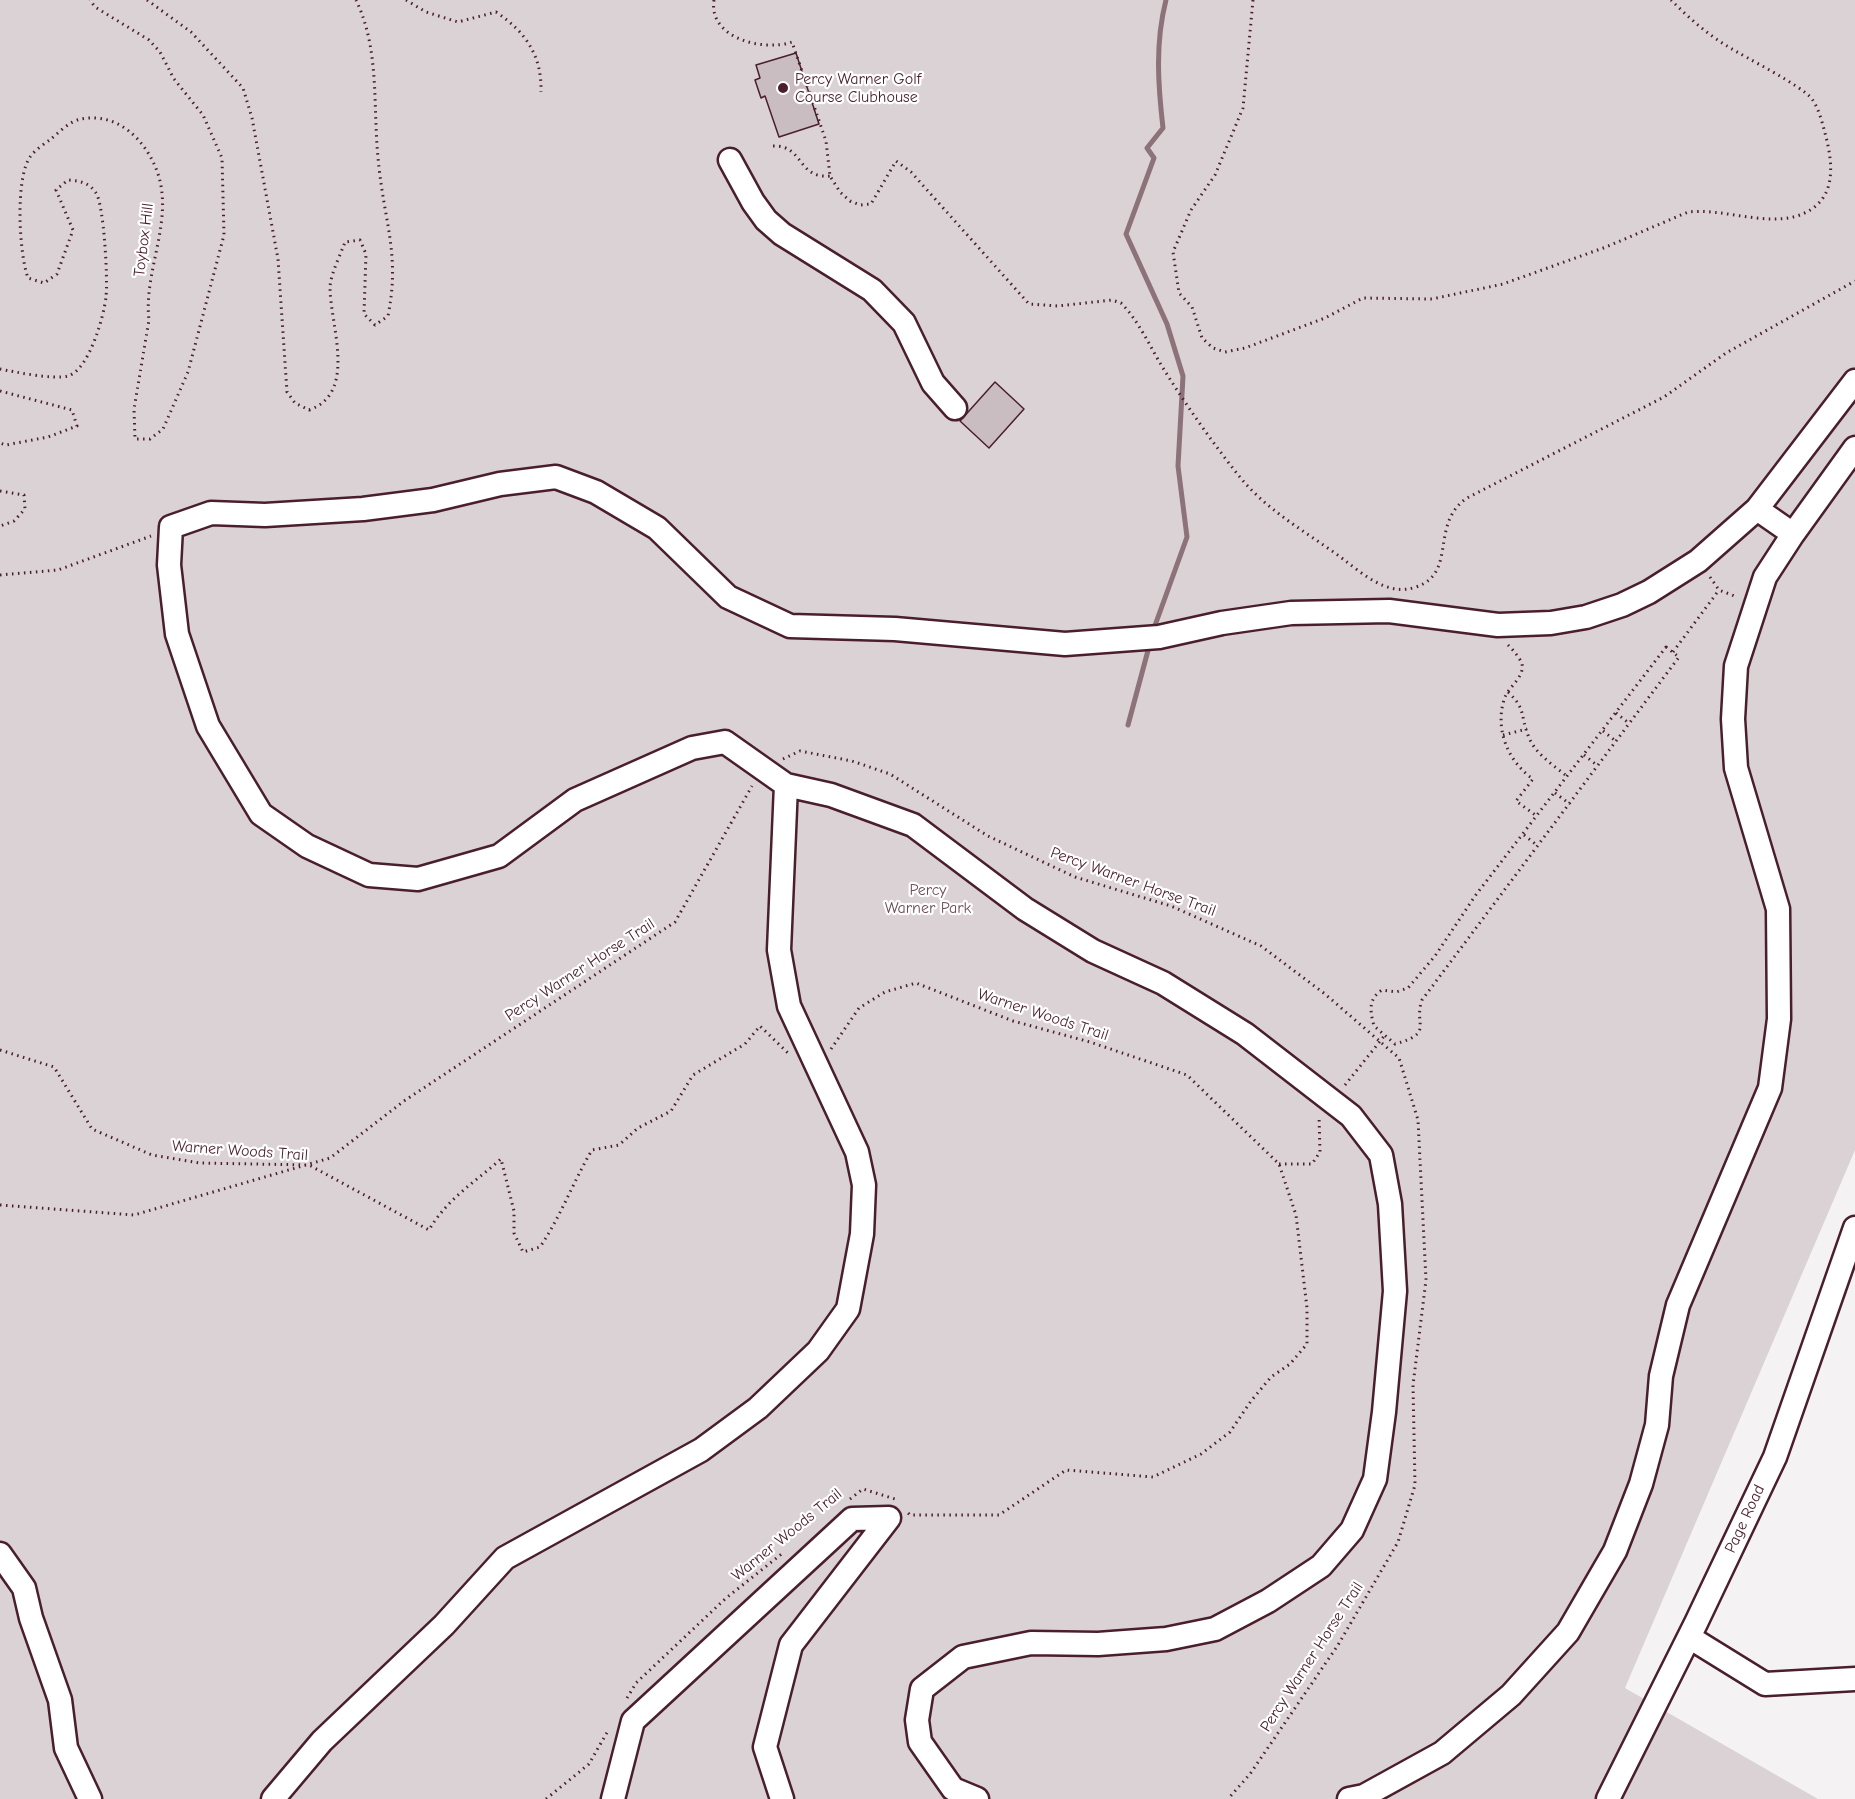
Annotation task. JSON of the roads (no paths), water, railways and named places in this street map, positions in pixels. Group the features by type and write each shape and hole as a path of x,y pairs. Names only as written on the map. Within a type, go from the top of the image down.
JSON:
{"street":[{"path":"730,160 753,202 766,220 782,234 872,290 904,323 933,383 955,408"},
{"path":"976,1799 953,1789 920,1742 917,1720 922,1689 963,1657 1031,1643 1098,1644 1166,1639 1215,1629 1268,1601 1321,1566 1352,1530 1375,1479 1384,1412 1395,1291 1390,1204 1381,1155 1351,1116 1245,1034 1163,983 1093,951 1025,909 913,825 831,795 786,785 725,742 692,748 575,800 499,856 418,879 369,875 307,846 261,814 208,726 177,634 169,565 171,527 211,513 265,515 363,509 433,500 500,484 556,477 596,492 657,528 728,597 790,626 895,629 1065,644 1159,638 1222,623 1291,613 1389,610 1485,623 1551,623 1586,617 1649,592 1698,561 1757,509 1855,381"},
{"path":"1349,1799 1364,1796 1442,1753 1511,1695 1568,1632 1615,1551 1641,1484 1657,1425 1661,1376 1678,1305 1770,1088 1779,1019 1779,909 1736,768 1733,719 1736,666 1766,577 1792,534 1855,448"},
{"path":"1757,509 1792,534"},
{"path":"273,1799 322,1741 444,1625 505,1558 701,1450 758,1407 818,1351 848,1309 862,1234 864,1185 856,1152 789,1005 779,950 786,785"},
{"name":"Page Road","path":"1608,1799 1775,1457 1855,1228"},
{"path":"613,1799 633,1721 852,1519 889,1518 791,1645 765,1747 782,1799"},
{"path":"0,1554 24,1588 31,1618 60,1700 66,1748 90,1799"},
{"path":"1689,1637 1765,1684 1855,1679"}],"waterway":[{"path":"1153,631 1187,537 1178,466 1183,376 1167,324 1126,234 1154,158 1147,148 1163,128 1158,64 1160,32 1166,0"},
{"path":"1128,725 1150,643"}],"place":[{"name":"Percy Warner Golf Course Clubhouse","path":"783,88"}],"park label":[{"name":"Percy Warner Park","path":"928,899"}]}
